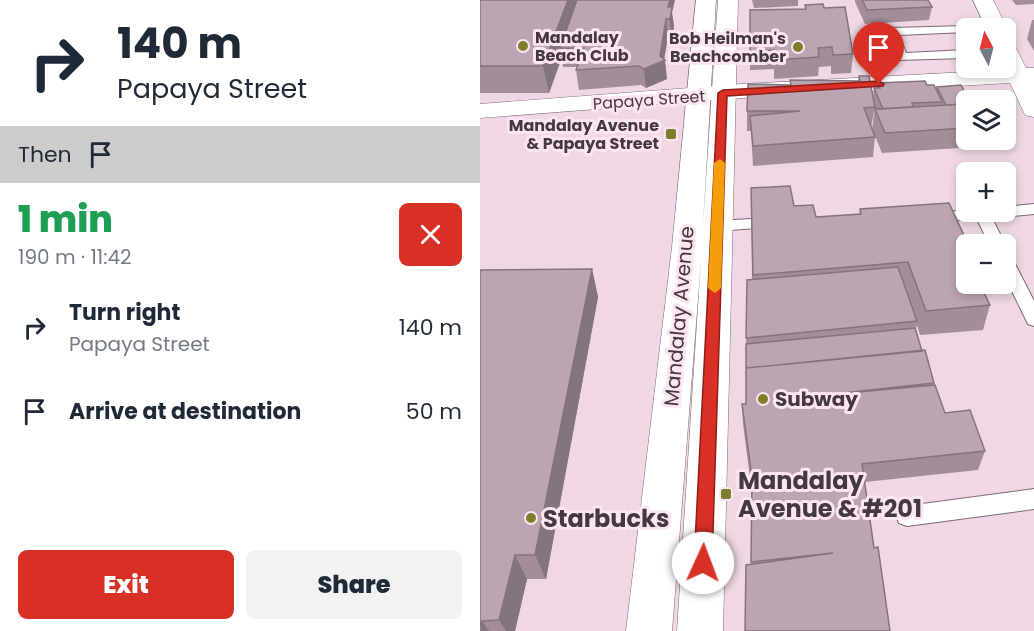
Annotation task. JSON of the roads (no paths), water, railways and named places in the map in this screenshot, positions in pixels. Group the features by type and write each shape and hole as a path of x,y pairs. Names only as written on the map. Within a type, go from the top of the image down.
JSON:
{"street":[{"name":"Mandalay Avenue","path":"700,631 710,95 706,0"},
{"name":"Mandalay Avenue","path":"710,95 728,0"},
{"path":"983,0 991,18"},
{"path":"1016,64 1026,76 1034,110"},
{"name":"Papaya Street","path":"480,111 1026,76"},
{"name":"Mandalay Avenue","path":"649,631 707,240"}],"lane":[{"path":"956,29 892,32 901,57 956,54"},
{"path":"1016,211 1034,209"},
{"path":"910,217 956,215"},
{"path":"707,240 751,224"},
{"path":"1016,282 1034,319"},
{"path":"907,516 1034,499"}],"place":[{"name":"Mandalay Beach Club","path":"523,46"},
{"name":"Bob Heilman's Beachcomber","path":"798,47"},
{"name":"Mandalay Avenue & Papaya Street","path":"671,134"},
{"name":"Subway","path":"763,399"},
{"name":"Mandalay Avenue & #201","path":"726,494"},
{"name":"Starbucks","path":"531,518"}]}
